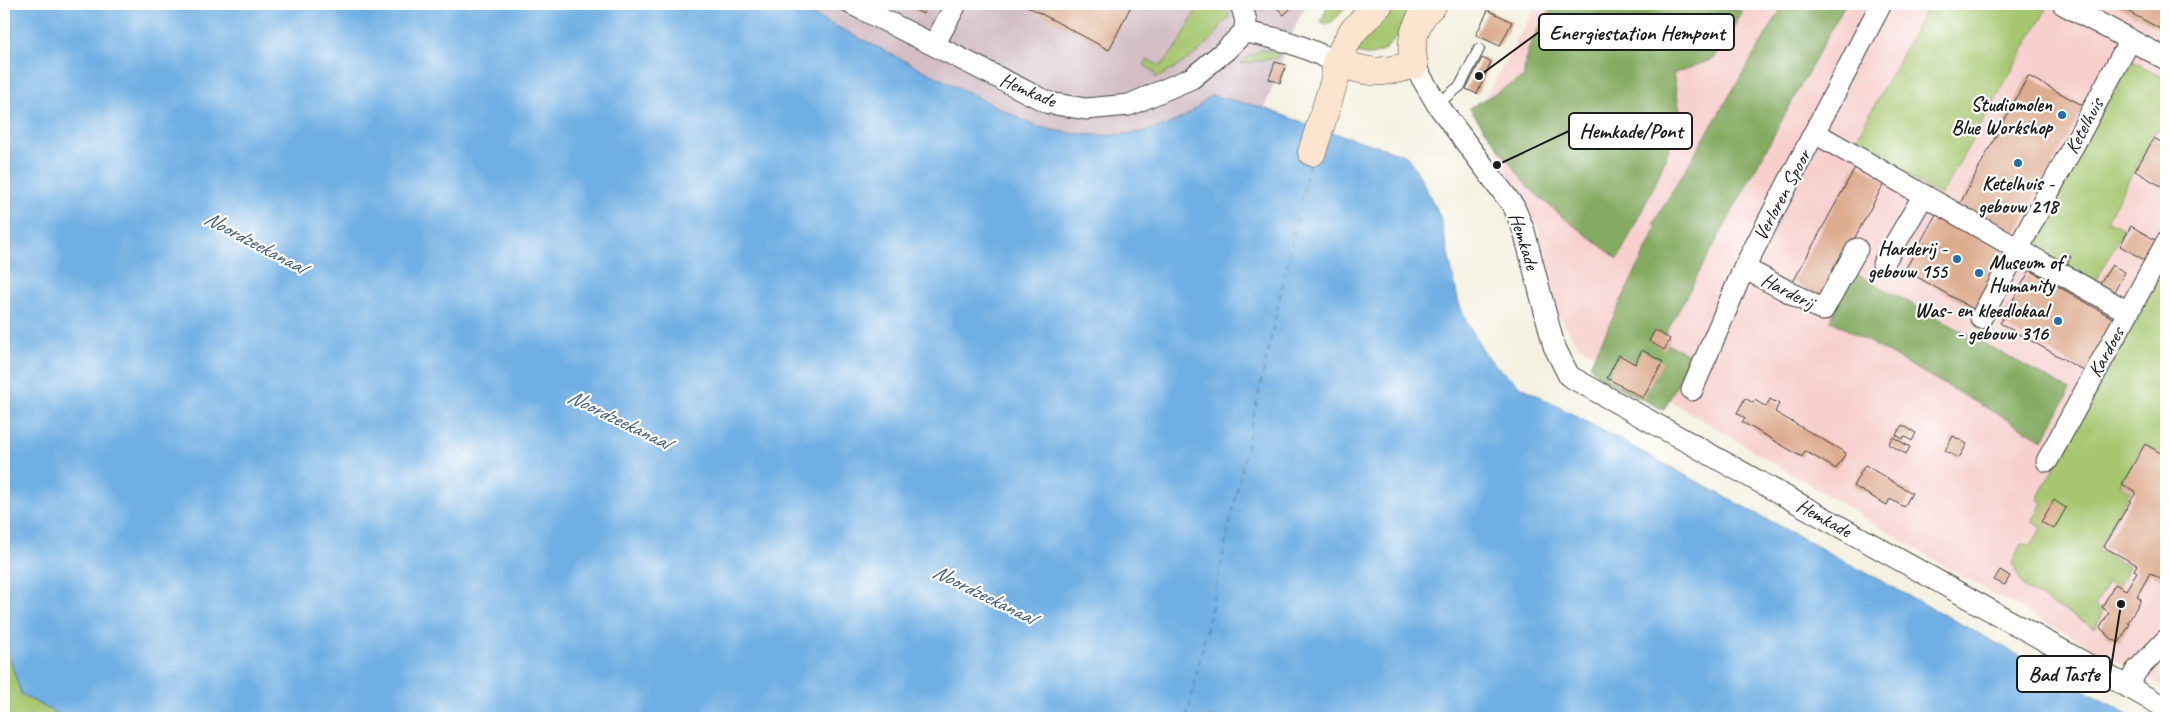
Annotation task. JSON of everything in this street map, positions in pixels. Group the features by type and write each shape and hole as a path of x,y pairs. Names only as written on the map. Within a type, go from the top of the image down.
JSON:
{"main road":[{"path":"1312,152 1335,79 1336,62 1352,32 1379,4"},
{"path":"1336,62 1366,72 1385,72 1414,65 1410,51 1413,36 1424,11 1432,4"}],"street":[{"name":"Hemkade","path":"852,4 1049,103 1086,109 1129,105 1192,78 1226,50 1244,32"},
{"path":"934,45 956,4"},
{"path":"1241,4 1246,21 1244,32 1286,40 1304,46 1336,62"},
{"name":"Verloren Spoor","path":"1692,390 1744,268 1881,4"},
{"path":"2063,4 2166,59"},
{"name":"Ketelhuis","path":"1981,318 2130,40"},
{"name":"Hemkade","path":"1414,65 1437,104 1514,207 1524,231 1554,346 1569,376 2166,708"},
{"path":"1815,133 2128,312"},
{"path":"1883,264 1924,195"},
{"name":"Kardoes","path":"2047,461 2166,243"},
{"name":"Harderij","path":"1744,268 1823,310 1857,249"},
{"path":"2128,687 2136,672 2166,640"}],"lane":[{"path":"1437,104 1460,86 1478,49"}],"shaded area":[{"path":"715,4 1307,4 1298,19 1246,157 1129,227"},
{"path":"1537,4 2166,4 2166,688 1961,576 1578,345 1558,315 1538,226 1515,191 1480,108"}],"green space":[{"path":"1200,4 1229,4 1228,20 1222,23 1210,40 1194,55 1156,78 1153,71 1144,65 1147,60 1161,66 1178,45"},
{"path":"1328,4 1350,4 1329,25 1321,22"},
{"path":"1393,4 1417,4 1393,42 1385,49 1376,54 1366,55 1355,52 1384,11"},
{"path":"1555,4 1617,4 1627,7 1629,4 1723,4 1743,12 1713,59 1673,74 1681,116 1656,182 1618,259 1561,216 1528,187 1469,108 1524,77 1526,57 1533,38"},
{"path":"1784,4 1845,4 1662,341 1691,356 1664,410 1600,378 1590,365 1657,227 1653,224"},
{"path":"1929,4 2035,4 2046,10 1941,195 1852,147"},
{"path":"1261,50 1272,51 1278,54 1277,58 1240,64 1251,55"},
{"path":"2129,59 2166,79 2166,134 2157,129 2107,220 2124,229 2088,294 2021,257"},
{"path":"2166,260 2166,461 2141,447 2120,485 2130,491 2098,550 2129,567 2118,587 2108,582 2095,606 2103,611 2095,628 2024,588 2012,563 2021,544 2031,545 2042,527 2032,522 2042,503 2037,499"},
{"path":"1855,273 2070,390 2043,440 1830,320"},
{"path":"4,641 21,694 64,718 4,718"}],"water":[{"name":"Noordzeekanaal","path":"4,4 791,4 1035,126 1090,135 1127,134 1145,131 1180,119 1211,95 1261,107 1318,128 1406,155 1419,175 1440,217 1459,304 1467,323 1484,352 1494,364 1520,386 2135,718 64,718 21,694 4,641"}],"building":[{"path":"903,4 928,4 923,14"},
{"path":"1023,4 1132,4 1109,50"},
{"path":"1273,4 1295,4 1284,15"},
{"path":"2114,4 2166,4 2166,32"},
{"path":"1488,10 1512,22 1500,46 1476,35"},
{"path":"1482,58 1491,62 1477,94 1466,89"},
{"path":"1275,62 1286,65 1280,83 1269,79"},
{"name":"Ketelhuis - gebouw 218","path":"2028,76 2084,106 2013,239 1957,209"},
{"path":"2154,138 2166,145 2166,189 2135,171"},
{"path":"1857,164 1886,180 1822,298 1793,282"},
{"name":"Harderij - gebouw 155","path":"1939,209 2009,248 1975,310 1905,270"},
{"path":"2131,226 2157,241 2146,261 2120,246"},
{"path":"2064,253 2071,257 2065,268 2058,264"},
{"path":"2112,265 2125,272 2110,300 2094,292"},
{"name":"Was- en kleedlokaal - gebouw 316","path":"2030,270 2116,320 2086,372 2000,323"},
{"path":"1655,330 1670,339 1664,350 1649,341"},
{"path":"1642,350 1663,362 1643,398 1607,378 1619,355 1635,364"},
{"path":"1745,398 1753,403 1755,400 1766,407 1770,399 1779,404 1775,412 1846,453 1836,469 1805,451 1802,457 1742,422 1745,418 1737,413"},
{"path":"1902,425 1916,433 1912,441 1904,436 1903,439 1896,435"},
{"path":"1953,436 1967,444 1959,458 1945,451"},
{"path":"1893,437 1910,447 1906,454 1888,444"},
{"path":"2145,444 2166,456 2166,582 2150,573 2137,596 2141,599 2119,643 2106,635 2100,628 2109,612 2102,607 2115,584 2126,590 2137,572 2134,570 2137,565 2104,547 2136,492 2122,484"},
{"path":"1865,465 1912,493 1904,507 1890,499 1887,505 1853,486"},
{"path":"2054,500 2066,508 2054,529 2041,522"},
{"path":"2000,570 2010,576 2005,585 1994,580"}],"ferry route":[{"path":"1187,718 1309,165"}],"place":[{"name":"Energiestation Hempont","path":"1479,76"},
{"name":"Studiomolen Blue Workshop","path":"2062,115"},
{"name":"Ketelhuis - gebouw 218","path":"2018,163"},
{"name":"Hemkade/Pont","path":"1497,165"},
{"name":"Harderij - gebouw 155","path":"1957,259"},
{"name":"Museum of Humanity","path":"1979,273"},
{"name":"Was- en kleedlokaal - gebouw 316","path":"2058,321"},
{"name":"Bad Taste","path":"2121,604"}]}
